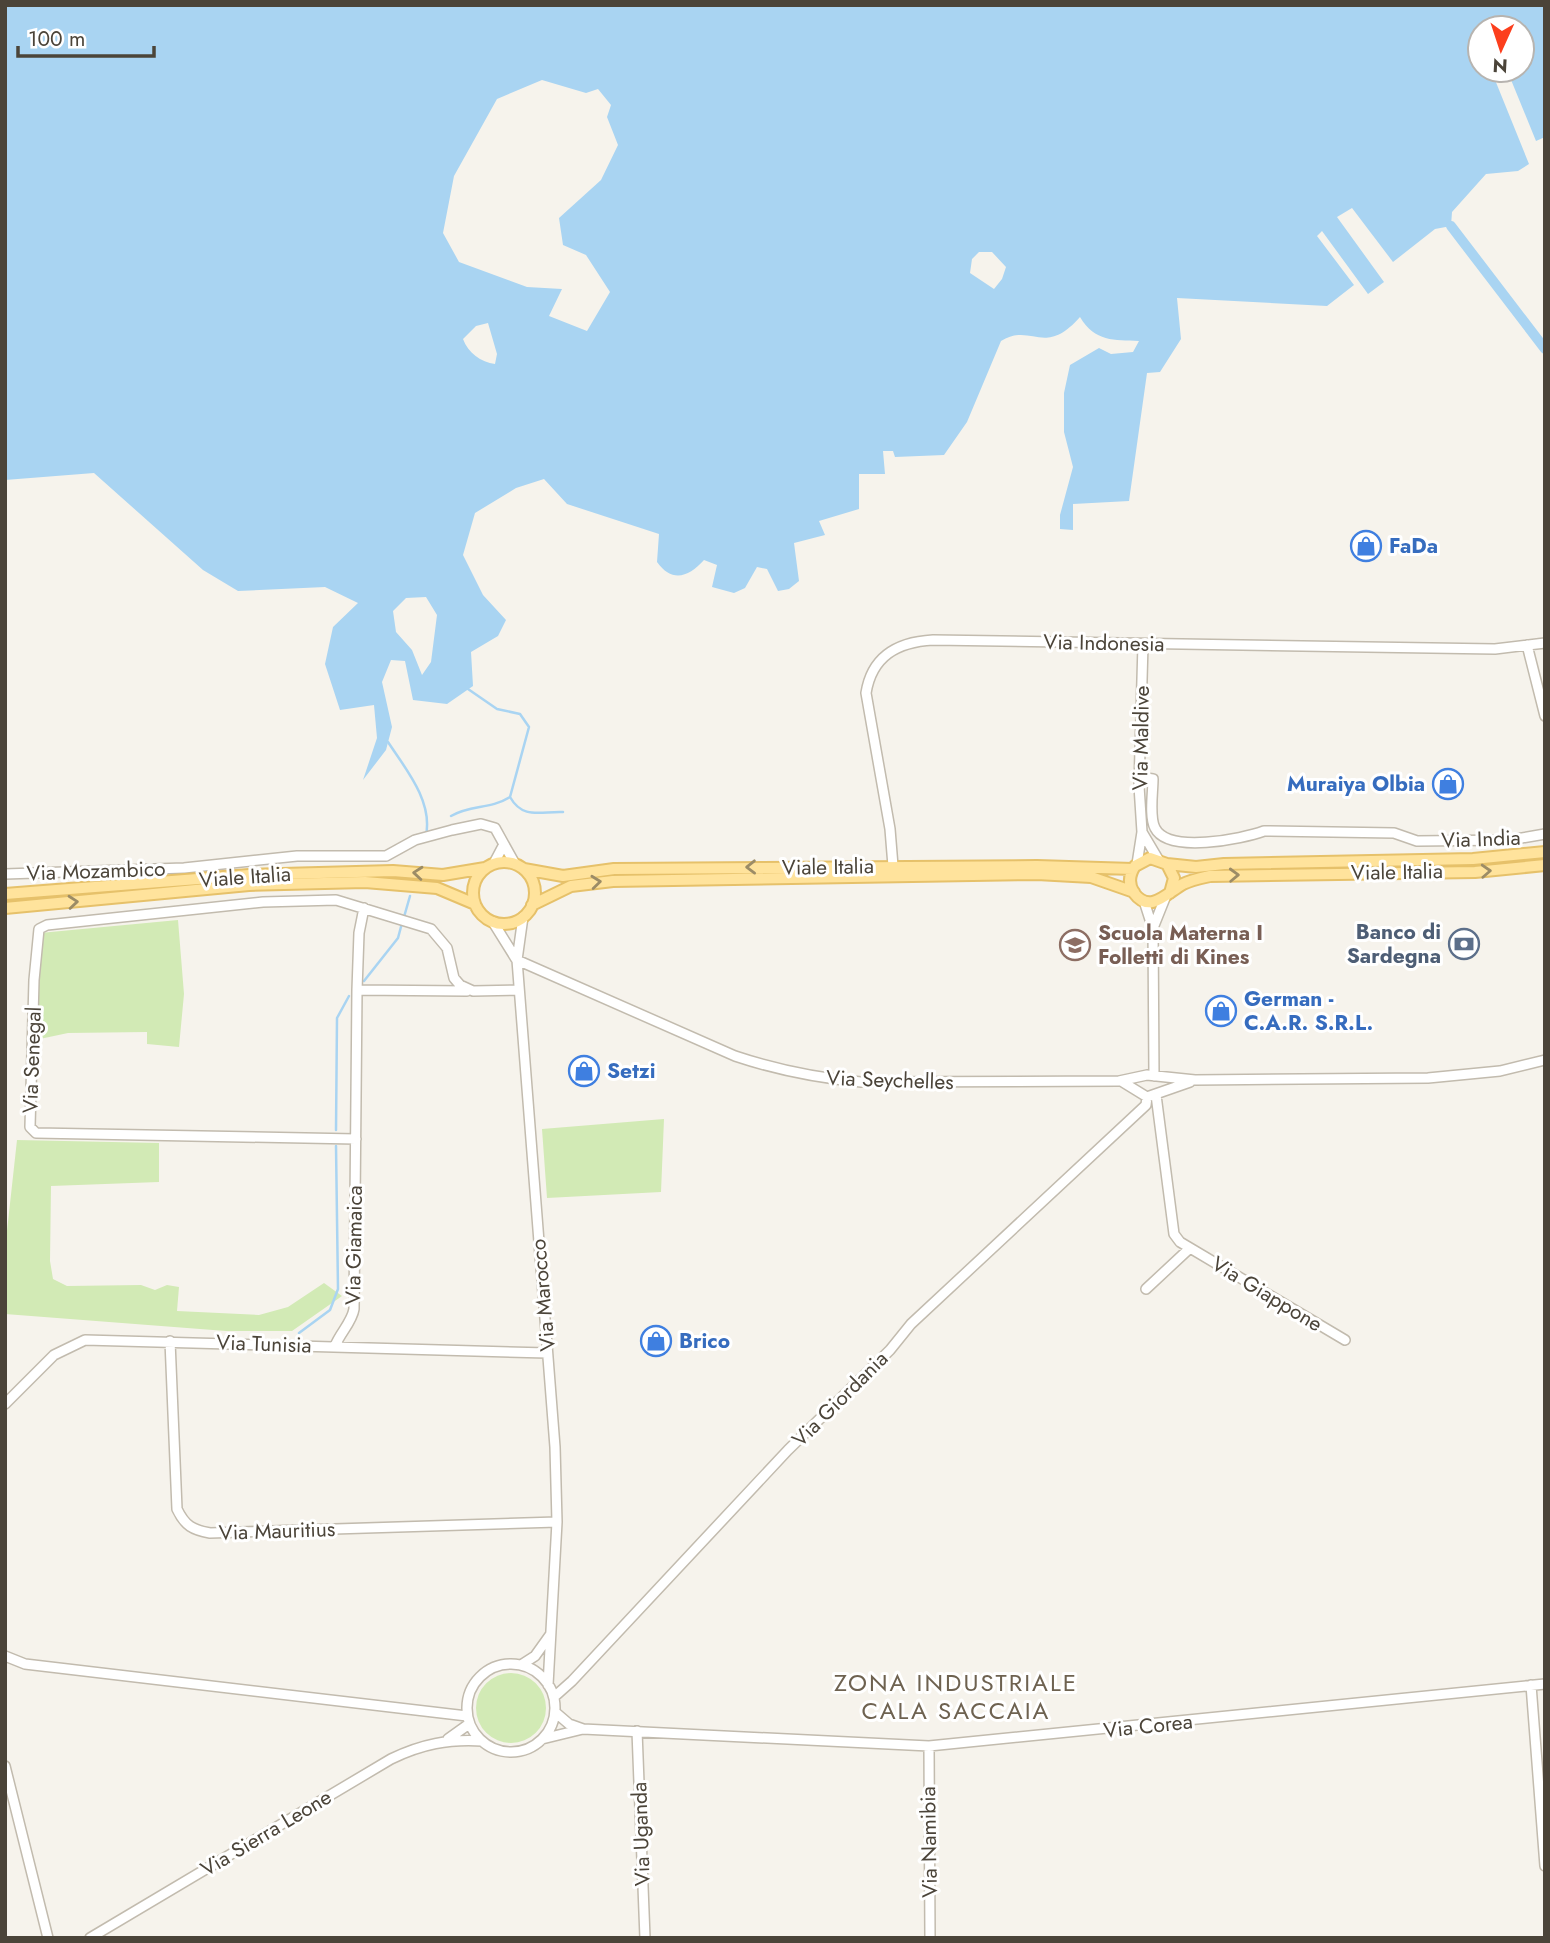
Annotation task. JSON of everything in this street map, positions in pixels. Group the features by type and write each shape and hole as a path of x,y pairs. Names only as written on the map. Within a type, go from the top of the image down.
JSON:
{"main road":[{"name":"Viale Italia","path":"1163,861 1196,867 1224,864 1473,859 1545,852"},
{"path":"1145,859 1163,861 1174,878 1167,896 1154,902 1144,901 1133,892 1130,882 1135,866 1145,859"},
{"name":"Viale Italia","path":"1167,896 1190,881 1210,876 1475,872 1545,865"},
{"name":"Viale Italia","path":"5,894 249,875 393,871 443,876 490,866"},
{"path":"490,866 519,867 534,886 532,905 523,917 509,923 493,922 475,904 474,884 490,866"},
{"name":"Viale Italia","path":"519,867 563,876 614,869 1135,866"},
{"name":"Viale Italia","path":"532,905 571,886 613,881 1037,874 1091,877 1133,892"},
{"name":"Viale Italia","path":"5,908 249,885 365,882 437,887 475,904"}],"street":[{"name":"Via Indonesia","path":"892,866 890,829 867,705 869,678 889,651 906,643 933,640 1495,649 1545,643"},
{"name":"Via Maldive","path":"1135,866 1142,832 1139,777 1143,643"},
{"path":"1527,645 1545,716"},
{"name":"Via India","path":"1139,777 1153,779 1154,827 1163,838 1207,842 1247,837 1264,831 1394,832 1417,841 1510,840 1545,834"},
{"name":"Via Mozambico","path":"5,874 174,868 297,856 386,856 425,837 481,824 495,828 503,846 519,867"},
{"name":"Via Maldive","path":"1142,832 1163,861"},
{"path":"490,866 503,846"},
{"path":"1153,928 1167,896"},
{"name":"Via Senegal","path":"356,1139 36,1133 30,1127 34,980 39,929 47,925 294,900 335,900 431,929 447,948 454,978 460,985 473,991"},
{"path":"1144,901 1153,928 1153,1055 1148,1093"},
{"path":"356,1139 357,990 359,933 364,908"},
{"name":"Via Marocco","path":"523,917 516,960 547,1353 557,1522 548,1685"},
{"name":"Via Marocco","path":"493,922 516,960"},
{"name":"Via Seychelles","path":"516,960 735,1056 796,1074 861,1082 1119,1081 1150,1077 1195,1080 1461,1077 1545,1060"},
{"path":"357,990 519,990"},
{"name":"Via Giordania","path":"554,1697 788,1450 890,1350 911,1324 1146,1105 1150,1077"},
{"name":"Via Seychelles","path":"1119,1081 1148,1093 1195,1080"},
{"name":"Via Giappone","path":"1148,1093 1158,1119 1174,1234 1190,1248 1345,1340"},
{"path":"1137,1113 1158,1119"},
{"name":"Via Giamaica","path":"335,1346 341,1329 353,1317 354,1309 356,1139"},
{"name":"Via Giappone","path":"1146,1289 1190,1248"},
{"name":"Via Tunisia","path":"5,1404 54,1355 70,1345 99,1339 547,1353"},
{"name":"Via Mauritius","path":"170,1341 177,1509 184,1523 195,1530 210,1533 557,1522"},
{"path":"521,1665 543,1647 552,1631"},
{"path":"5,1657 25,1664 468,1720"},
{"path":"508,1664 521,1665 540,1675 554,1697 555,1712 551,1727 542,1739 527,1749 509,1752 482,1741 468,1720 468,1698 473,1685 483,1674 508,1664"},
{"name":"Via Corea","path":"583,1729 929,1746 1545,1684"},
{"path":"1531,1685 1545,1866"},
{"path":"555,1712 569,1724 583,1729"},
{"name":"Via Sierra Leone","path":"447,1740 468,1720"},
{"path":"542,1739 583,1729"},
{"name":"Via Uganda","path":"637,1731 645,1938"},
{"name":"Via Sierra Leone","path":"90,1938 391,1759 447,1740 482,1741"},
{"name":"Via Namibia","path":"929,1746 930,1938"},
{"path":"5,1766 48,1938"}],"green space":[{"path":"178,920 184,994 179,1047 147,1044 147,1032 68,1033 35,1040 40,933"},
{"path":"664,1119 661,1192 547,1198 542,1129"},
{"path":"17,1140 159,1143 159,1182 51,1186 50,1261 53,1279 67,1286 141,1285 155,1290 167,1285 179,1287 177,1311 259,1315 288,1307 324,1283 342,1296 292,1331 226,1331 5,1314 5,1249"},
{"path":"504,1673 518,1673 531,1679 540,1688 546,1708 544,1721 536,1733 518,1743 504,1743 491,1737 482,1728 476,1715 476,1701 482,1688 491,1679"}],"water":[{"path":"5,5 1545,5 1545,137 1536,141 1513,84 1536,84 1536,14 1466,14 1466,84 1497,84 1529,164 1518,171 1486,174 1452,212 1451,226 1435,229 1393,262 1352,208 1337,217 1384,282 1368,294 1322,231 1317,236 1354,285 1327,306 1177,298 1181,339 1160,372 1147,373 1129,501 1073,504 1073,530 1060,529 1060,515 1073,467 1064,432 1064,393 1070,365 1099,348 1111,354 1133,352 1139,341 1106,338 1092,331 1080,317 1057,335 1047,338 1021,335 1001,341 967,422 944,455 895,457 893,451 883,451 885,474 859,474 859,509 819,521 825,535 794,543 799,581 789,589 778,591 767,569 757,567 745,588 734,593 712,587 717,565 704,560 686,574 669,573 657,562 659,534 567,504 544,479 516,488 475,513 463,555 483,595 506,620 498,636 471,652 473,686 447,704 413,700 405,661 391,660 382,682 392,727 386,750 363,780 377,738 374,705 340,710 325,664 333,627 358,603 325,587 238,591 203,570 94,473 5,480","holes":["542,80 586,93 598,89 611,105 607,117 618,145 601,180 559,218 563,245 586,255 610,292 587,331 549,316 562,289 527,287 459,262 443,233 454,176 497,99","979,252 992,252 1006,267 1002,279 994,289 970,273 972,259","488,323 497,354 495,364 476,356 468,349 463,339 476,326","426,597 437,615 431,662 422,675 412,650 396,632 393,611 406,598"]}],"waterway":[{"path":"1451,226 1545,349"},
{"path":"451,816 510,797 529,727 520,714 497,709 468,689"},
{"path":"388,742 422,797 427,822 426,835"},
{"path":"510,797 527,812 563,812"},
{"path":"404,917 410,896"},
{"path":"364,981 398,938 402,923"},
{"path":"336,1130 337,1018 349,996"},
{"path":"299,1333 330,1310 338,1289 336,1146"}],"place":[{"name":"FaDa","path":"1366,546"},
{"name":"Muraiya Olbia","path":"1448,784"},
{"name":"Banco di Sardegna","path":"1464,944"},
{"name":"Scuola Materna I Folletti di Kines","path":"1075,945"},
{"name":"German - C.A.R. S.R.L.","path":"1221,1011"},
{"name":"Setzi","path":"584,1071"},
{"name":"Brico","path":"656,1341"}],"district":[{"name":"ZONA INDUSTRIALE CALA SACCAIA","path":"956,1697"}]}
